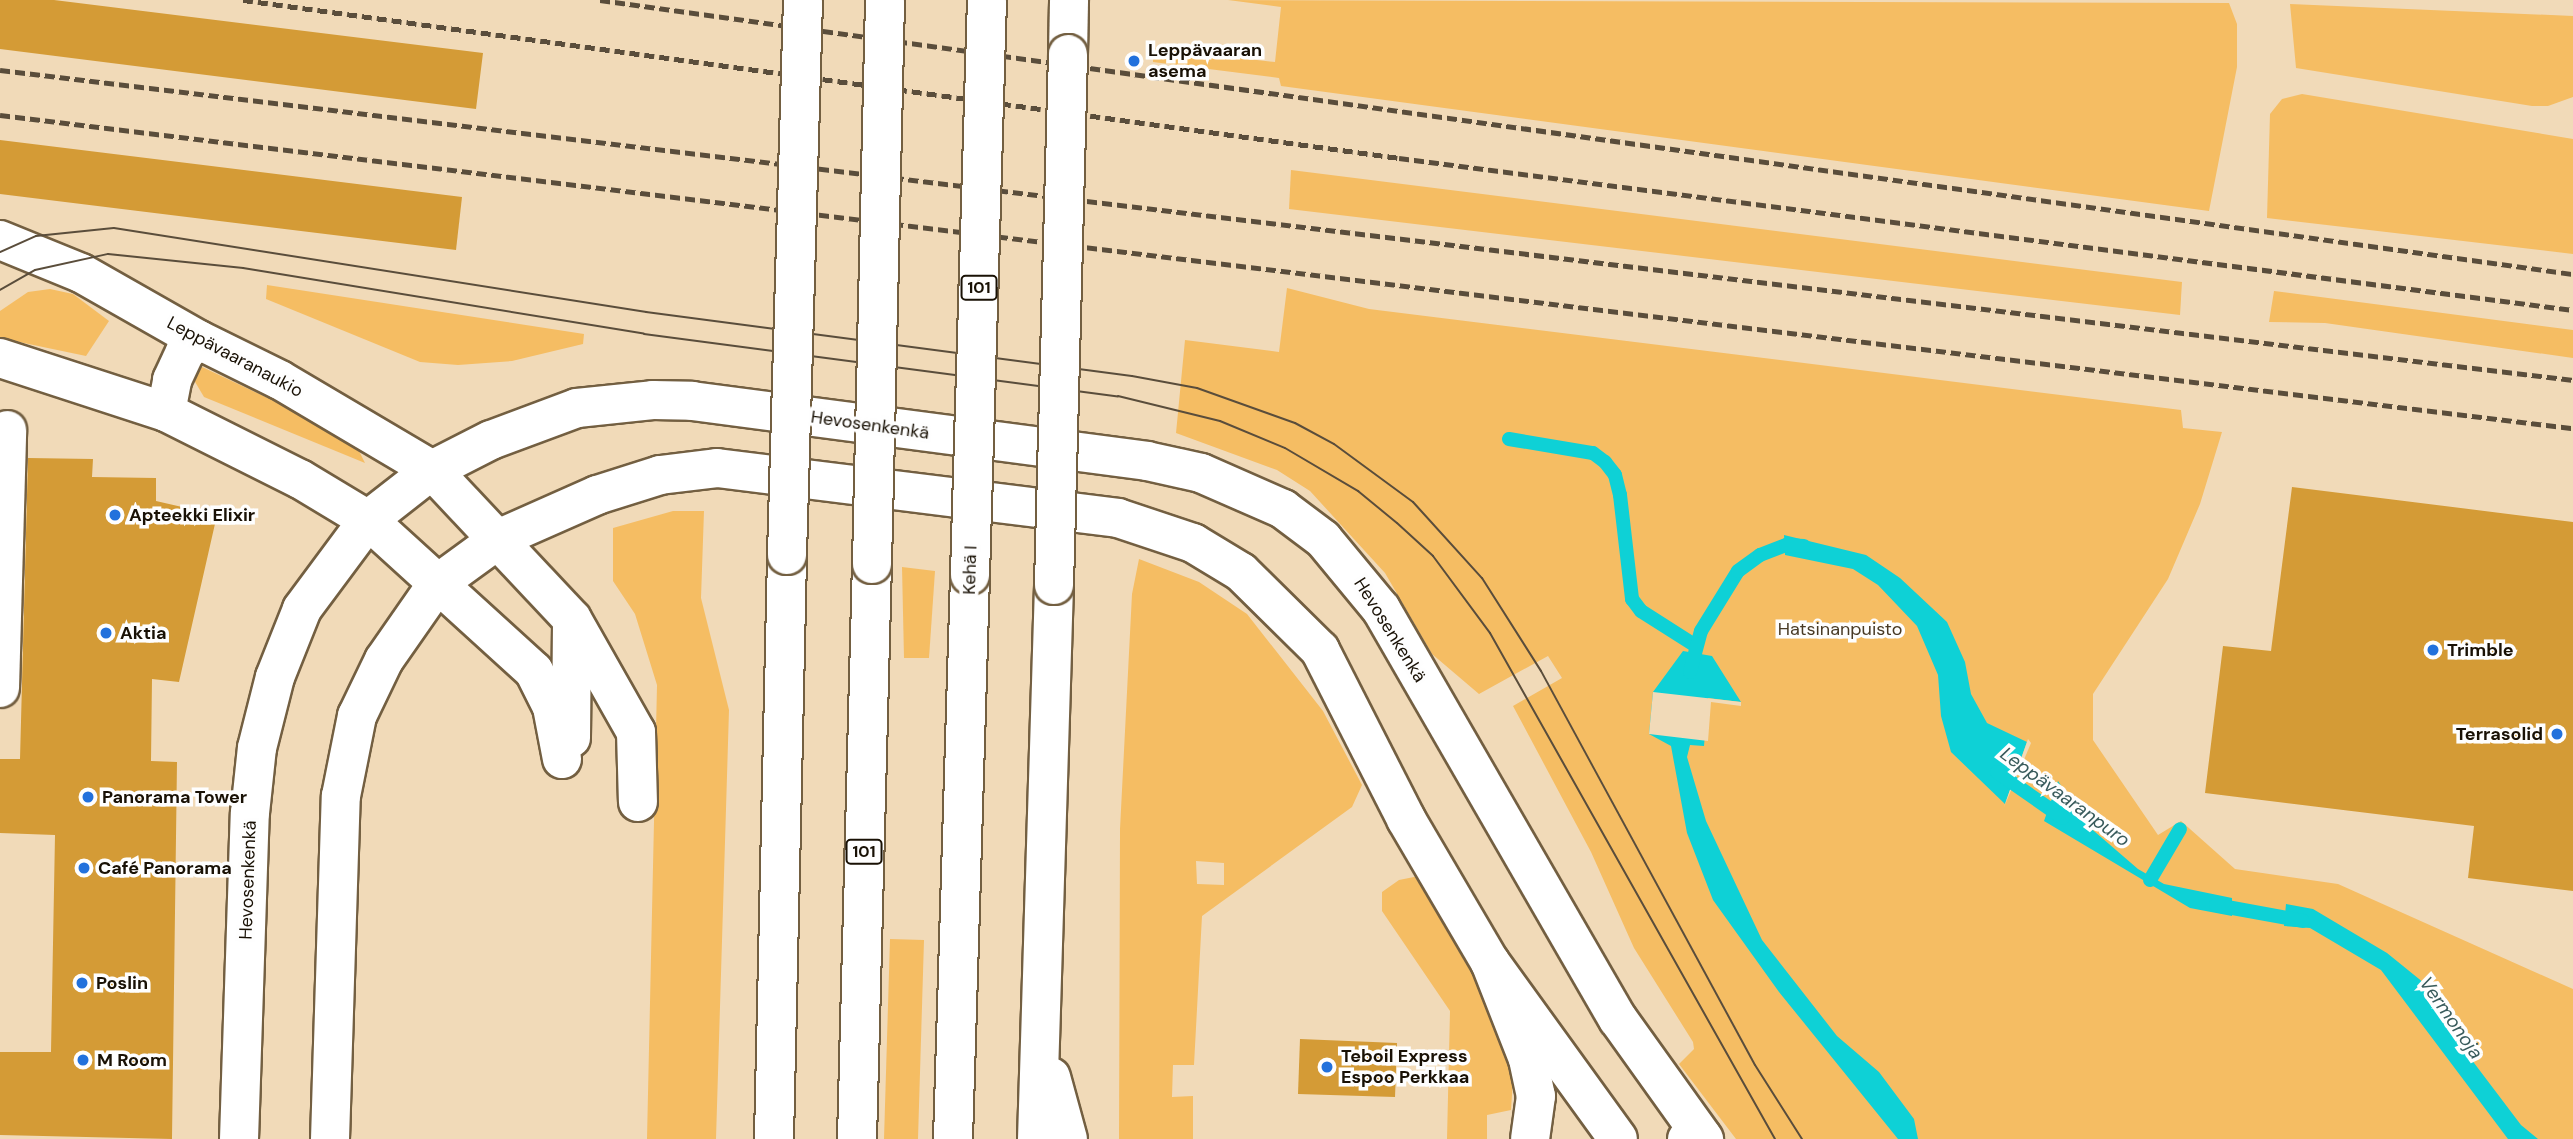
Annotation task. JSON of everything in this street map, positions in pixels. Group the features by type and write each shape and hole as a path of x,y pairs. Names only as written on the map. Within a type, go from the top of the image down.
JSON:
{"main road":[{"path":"774,1139 803,0"},
{"name":"101","path":"857,1139 885,0"},
{"name":"Kehä I","path":"953,1139 987,0"},
{"path":"1037,1139 1055,585 1069,0"},
{"name":"Leppävaaranaukio","path":"11,254 81,273 199,341 280,380 432,470 500,538 572,619 636,732 638,802"},
{"path":"166,412 172,380 185,352 199,341"},
{"path":"0,358 166,412 300,480 368,520 534,671 552,707 562,759 570,744 572,619"},
{"name":"Hevosenkenkä","path":"239,1139 250,813 257,748 275,677 302,609 368,520 432,470 491,440 577,408 622,402 692,401 1147,461 1201,473 1283,509 1323,539 1381,609 1618,1019 1698,1138"},
{"path":"0,688 6,430"},
{"path":"330,1139 337,861 347,754 371,683 437,584 500,538 597,495 660,475 717,468 1118,518 1193,542 1241,572 1320,650 1406,819 1490,962 1618,1139"},
{"path":"1490,962 1528,1059 1536,1096 1530,1139"},
{"path":"1040,1038 1068,1139"},
{"path":"767,1139 775,1099"}],"green space":[{"path":"1228,0 2229,3 2237,24 2237,67 2209,211 1281,86 1279,78 1153,62 1153,48 1275,62 1281,7"},
{"path":"2290,4 2573,16 2573,97 2548,106 2532,106 2296,68"},
{"path":"2302,94 2573,139 2573,254 2267,218 2270,114 2282,99"},
{"path":"1291,170 2182,282 2180,315 1289,209"},
{"path":"267,285 584,334 583,344 512,361 458,365 420,362 266,299"},
{"name":"Hatsinanpuisto","path":"1287,288 1369,309 2181,410 2183,428 2222,432 2200,504 2168,579 2093,694 2093,740 2158,835 2181,821 2235,869 2338,884 2573,989 2573,1139 1736,1139 1679,1064 1694,1049 1693,1042 1634,948 1591,852 1513,706 1562,678 1548,656 1479,694 1432,654 1385,573 1310,491 1277,470 1176,433 1185,340 1279,352"},
{"path":"50,289 73,294 109,321 86,356 0,338 0,311 28,292"},
{"path":"2274,291 2573,330 2573,358 2325,323 2269,322"},
{"path":"198,365 310,418 359,451 365,463 204,397 191,375"},
{"path":"673,511 704,511 701,598 729,710 716,1139 647,1139 657,685 635,614 613,581 613,528"},
{"path":"1139,559 1199,582 1247,614 1323,711 1362,785 1352,807 1202,916 1194,1065 1173,1065 1172,1097 1193,1096 1193,1139 1119,1139 1120,829 1132,594","holes":["1196,861 1224,863 1224,885 1197,884"]},
{"path":"902,567 935,571 929,658 904,658"},
{"path":"1419,876 1492,1003 1514,1064 1511,1110 1487,1115 1487,1139 1447,1139 1450,1011 1382,911 1382,892 1399,880"},
{"path":"890,939 924,940 918,1139 884,1139"}],"water":[{"path":"1784,535 1866,555 1900,578 1947,622 1965,662 1971,694 1987,723 2027,742 2005,804 1951,752 1941,716 1938,675 1917,626 1878,585 1853,569 1785,555"},
{"path":"1683,651 1712,656 1741,702 1708,698 1704,746 1690,745 1687,757 1706,821 1762,940 1837,1036 1879,1072 1914,1119 1918,1139 1898,1139 1779,992 1713,900 1687,833 1671,746 1649,734 1653,692"},
{"path":"2058,781 2087,825 2138,869 2164,884 2232,898 2232,916 2190,908 2044,821"},
{"path":"2286,904 2313,909 2387,953 2424,983 2448,1015 2465,1051 2521,1125 2538,1139 2508,1139 2381,970 2310,928 2284,926"}],"pier":[{"path":"1653,692 1741,702 1741,706 1711,702 1708,741 1649,734"},
{"path":"2028,739 2031,743 2004,807 2005,804"}],"building":[{"path":"0,0 54,0 483,53 476,109 0,49"},
{"path":"0,140 462,197 456,250 0,194"},
{"name":"Panorama Tower","path":"28,458 93,459 92,477 156,478 156,501 217,515 179,682 152,679 151,761 177,762 172,1139 0,1135 0,1052 51,1052 55,835 0,833 0,759 20,759"},
{"path":"2292,487 2573,522 2573,891 2468,878 2474,826 2205,793 2223,646 2271,651"},
{"path":"1300,1039 1397,1043 1395,1097 1298,1094"}],"waterway":[{"path":"1509,439 1593,453 1605,462 1615,475 1620,495 1632,599 1641,611 1696,646"},
{"name":"Leppävaaranpuro","path":"1690,672 1701,631 1738,571 1760,555 1786,545 1804,546"},
{"name":"Leppävaaranpuro","path":"1997,772 2063,818"},
{"path":"2150,880 2180,829"},
{"name":"Leppävaaranpuro","path":"2216,905 2303,921"}],"tram line":[{"path":"0,252 36,236 114,228 646,312 1132,376 1197,388 1295,423 1334,444 1413,502 1482,578 1541,671 1755,1065 1802,1139"},
{"path":"0,290 35,270 108,254 243,268 644,334 1118,396 1220,421 1285,448 1358,491 1397,523 1433,556 1490,633 1775,1139"}],"railway":[{"path":"243,0 1399,158 2573,310"},
{"path":"600,0 2573,274"},
{"path":"0,70 2573,380"},
{"path":"0,115 2573,428"}],"place":[{"name":"Leppävaaran asema","path":"1134,61"},
{"name":"Apteekki Elixir","path":"115,515"},
{"name":"Aktia","path":"106,633"},
{"name":"Trimble","path":"2433,650"},
{"name":"Terrasolid","path":"2557,734"},
{"name":"Panorama Tower","path":"88,797"},
{"name":"Café Panorama","path":"84,868"},
{"name":"Poslin","path":"82,983"},
{"name":"M Room","path":"83,1060"},
{"name":"Teboil Express Espoo Perkkaa","path":"1327,1067"}],"water label":[{"name":"Vermonoja","path":"2451,1018"}]}
